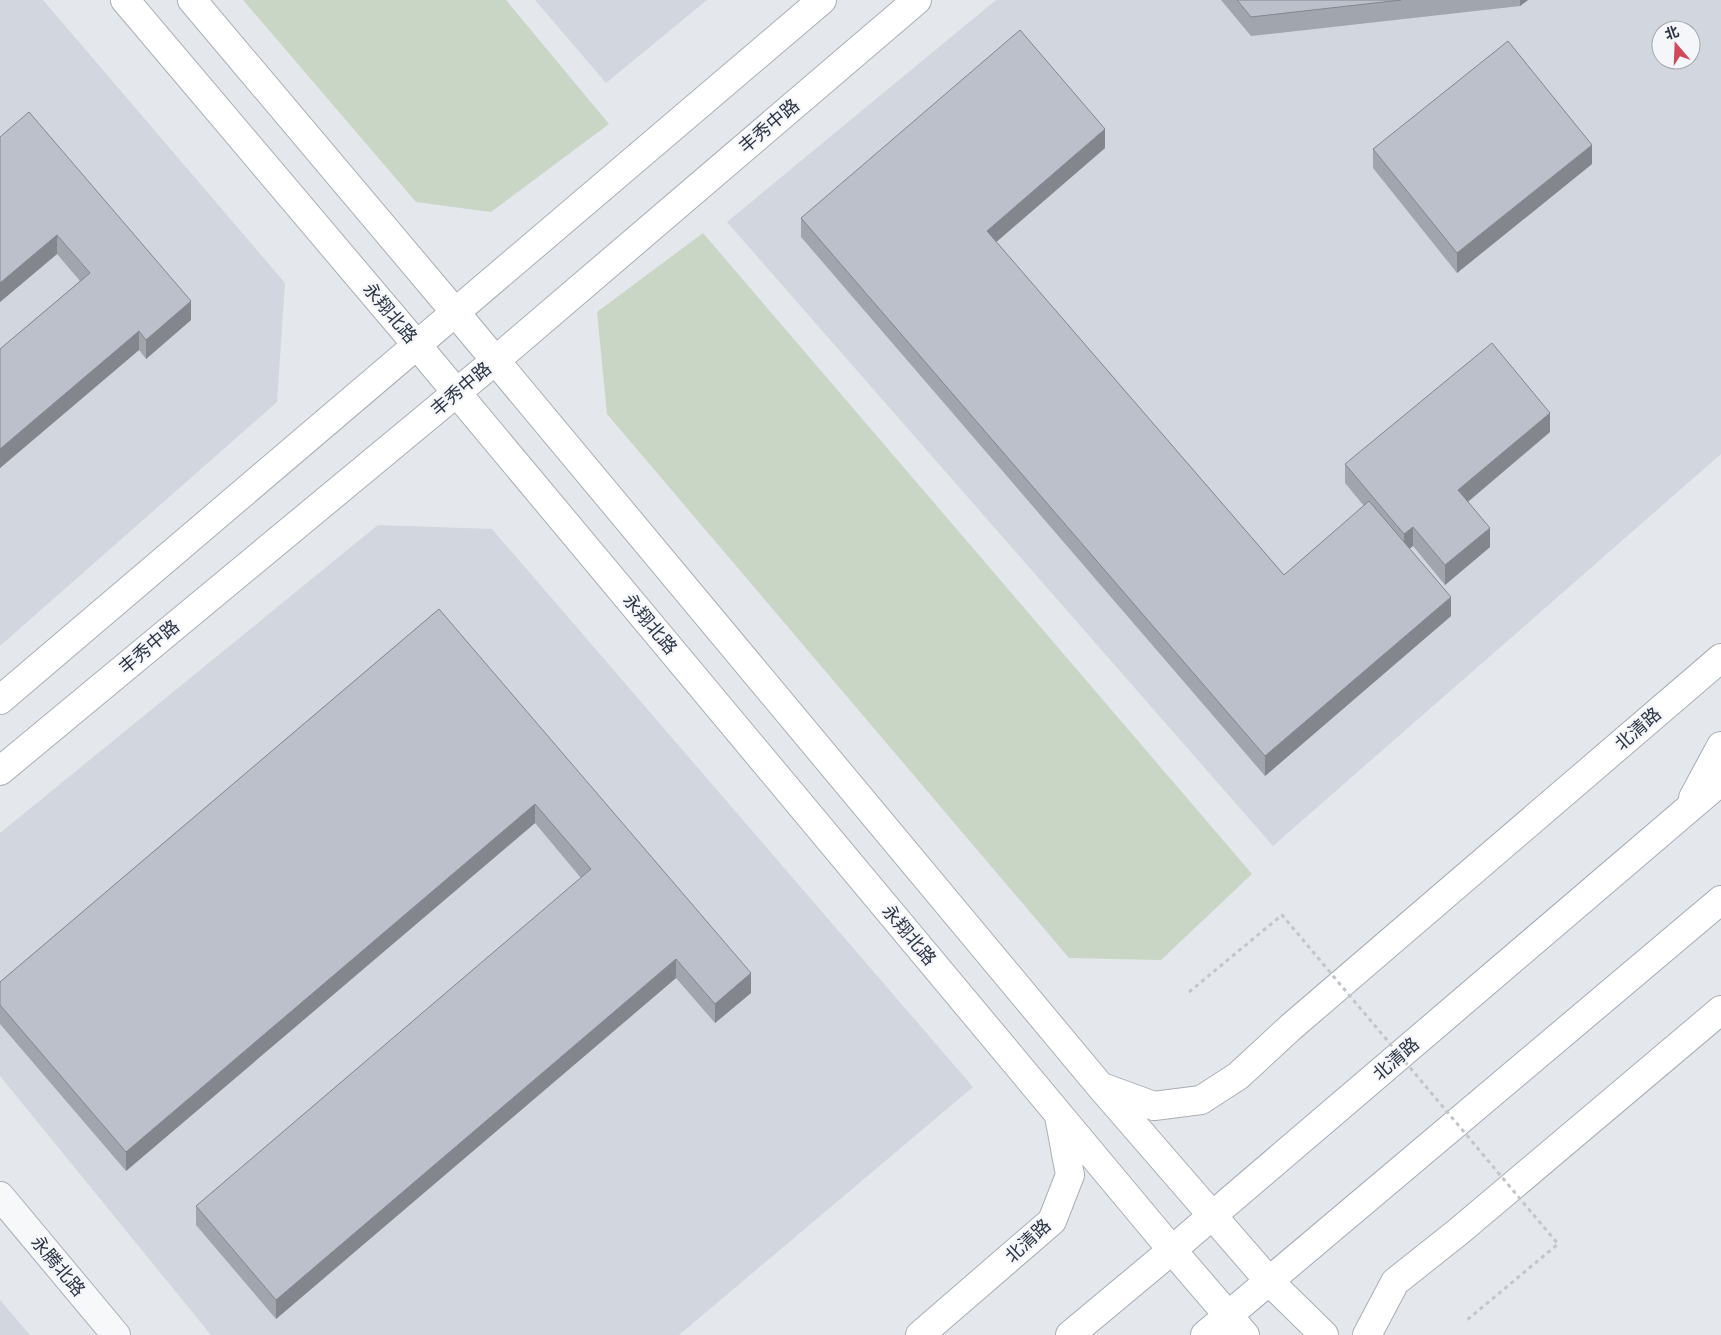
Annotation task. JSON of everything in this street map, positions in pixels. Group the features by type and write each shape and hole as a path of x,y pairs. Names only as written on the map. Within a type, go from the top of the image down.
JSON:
{"street":[{"name":"永翔北路","path":"125,0 416,344 1172,1250 1237,1325"},
{"path":"192,0 496,360 1100,1086 1269,1281 1324,1335"},
{"path":"0,700 822,0"},
{"name":"丰秀中路","path":"0,771 496,360 917,0"},
{"name":"北清路","path":"1100,1086 1154,1106 1202,1100 1238,1076 1291,1027 1721,658"},
{"path":"1687,810 1721,746"},
{"name":"北清路","path":"1070,1335 1721,781"},
{"path":"1206,1335 1237,1325 1269,1281 1721,900"},
{"path":"1367,1335 1395,1282 1458,1232 1721,1010"},
{"name":"北清路","path":"920,1335 1052,1221 1070,1175 1058,1112"},
{"name":"永腾北路","path":"0,1196 116,1335"}],"path":[{"path":"1190,992 1282,915 1288,922 1558,1244 1467,1320"}],"shaded area":[{"path":"0,0 43,0 285,283 277,402 0,646"},
{"path":"535,0 707,0 606,83"},
{"path":"996,0 1721,0 1721,454 1273,846 727,222"},
{"path":"378,525 492,529 973,1087 679,1335 211,1335 0,1076 0,833"},
{"path":"0,1300 30,1335 0,1335"}],"green space":[{"path":"243,0 506,0 609,124 491,212 416,202"},
{"path":"703,233 1252,874 1161,960 1069,958 607,414 597,312"}],"building":[{"path":"1237,0 1401,0 1251,17"},
{"path":"1020,30 1105,129 987,231 1284,575 1369,501 1451,597 1265,756 801,218"},
{"path":"1508,41 1592,145 1457,253 1373,149"},
{"path":"29,112 191,301 146,340 139,331 0,449 0,349 90,273 57,235 0,283 0,137"},
{"path":"1492,343 1550,413 1458,490 1490,528 1445,565 1413,527 1404,534 1345,464"},
{"path":"439,609 751,973 715,1004 676,959 276,1300 196,1206 591,869 535,804 126,1152 0,1005 0,982"}]}
